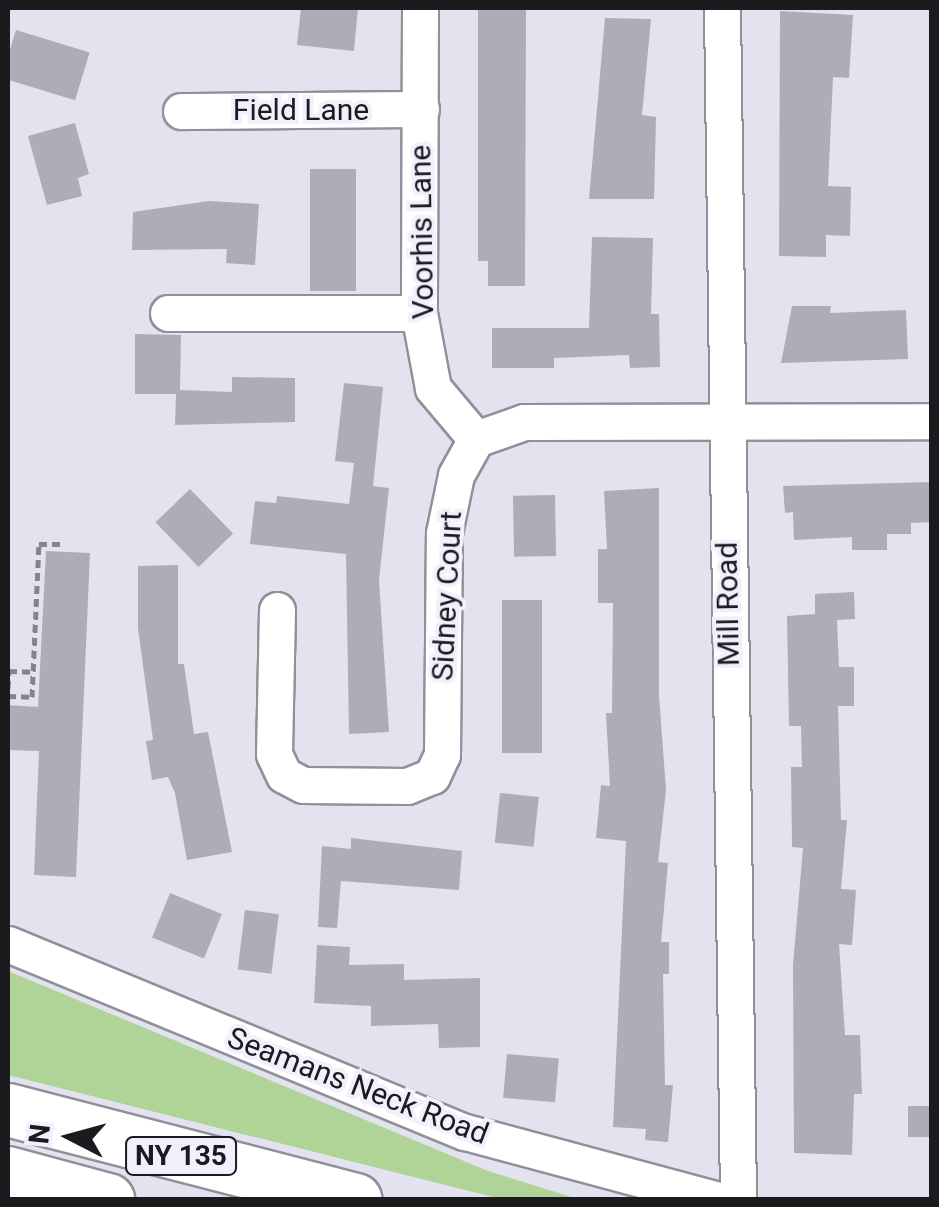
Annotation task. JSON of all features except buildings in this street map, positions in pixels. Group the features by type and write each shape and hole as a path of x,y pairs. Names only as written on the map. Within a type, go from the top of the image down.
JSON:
{"highway":[{"name":"NY 135","path":"8,1110 356,1200"},
{"name":"NY 135","path":"8,1173 108,1200"}],"street":[{"name":"Voorhis Lane","path":"420,8 419,313 433,388 476,439"},
{"name":"Mill Road","path":"722,8 738,1200"},
{"name":"Field Lane","path":"181,111 421,110"},
{"path":"168,313 419,313"},
{"path":"476,439 524,422 725,425 932,421"},
{"name":"Sidney Court","path":"277,610 274,754 284,774 303,785 406,786 432,776 442,755 444,533 456,475 476,439"},
{"name":"Seamans Neck Road","path":"8,944 465,1132 719,1200"}],"path":[{"path":"33,672 9,670 8,692 32,697 39,544 65,544"}],"green space":[{"path":"8,971 488,1171 578,1199 501,1199 8,1075"}]}
